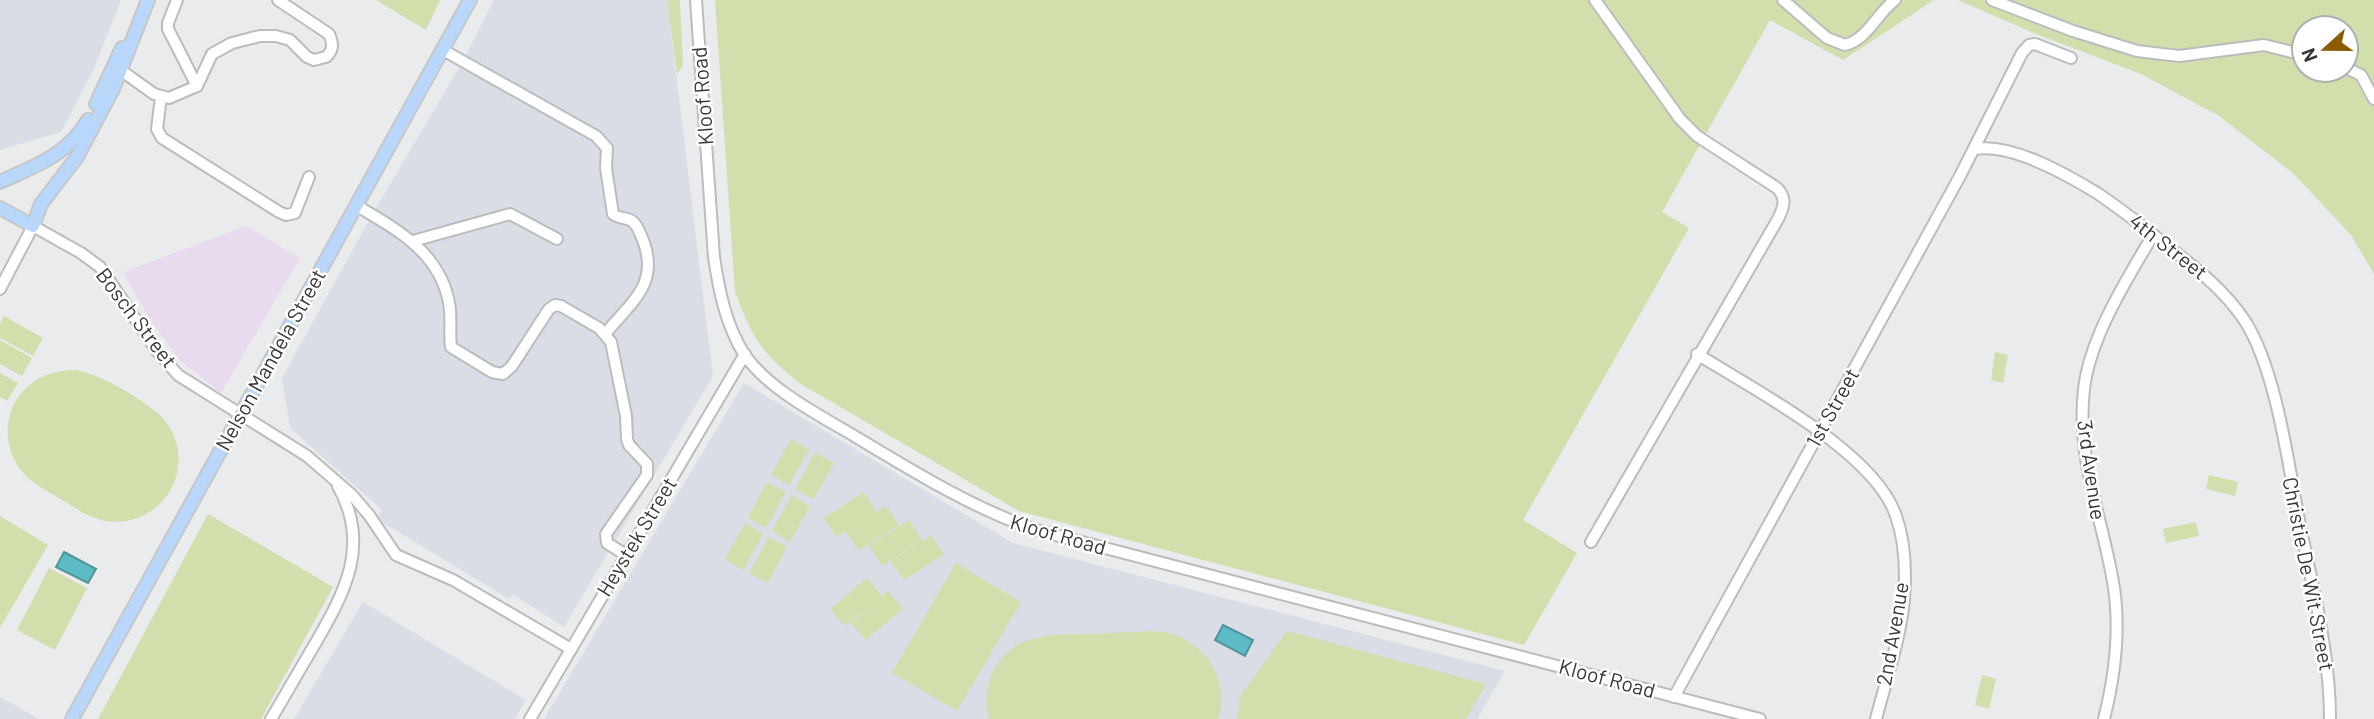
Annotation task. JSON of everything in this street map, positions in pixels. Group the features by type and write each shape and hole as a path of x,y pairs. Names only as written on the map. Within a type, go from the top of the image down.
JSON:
{"main road":[{"path":"33,226 41,204 77,157 122,71 148,0"},
{"name":"Nelson Mandela Street","path":"72,719 470,0"},
{"path":"0,182 53,157 72,143 90,118 122,49 135,31"},
{"name":"Bosch Street","path":"0,208 33,226"}],"street":[{"path":"177,0 168,29 197,86"},
{"path":"122,71 161,97 177,97 197,86 208,61 217,50 232,43 260,36 276,36 290,40 302,53 314,60 330,53 333,41 329,34 278,0"},
{"name":"Kloof Road","path":"696,0 717,276 726,315 745,354 770,380 815,412 934,483 1001,518 1100,548 1760,719"},
{"path":"1591,542 1697,354 1782,211 1783,198 1777,188 1709,145 1688,127 1595,0"},
{"path":"1783,0 1827,38 1845,45 1860,37 1885,7 1895,0"},
{"path":"1992,0 2073,31 2137,51 2179,56 2264,45 2290,52"},
{"name":"1st Street","path":"1674,697 1975,149 2022,53 2029,45 2035,44 2070,58"},
{"path":"443,50 605,143 613,214 620,219 632,221 638,229 649,263 649,274 643,288 605,334"},
{"path":"2360,75 2374,99"},
{"path":"161,97 157,129 162,138 279,212 286,215 295,213 309,177"},
{"name":"4th Street","path":"1975,149 1996,149 2059,171 2110,202 2215,284 2247,324 2267,371 2281,429"},
{"path":"358,206 413,240 431,261 444,286 450,310 452,347 492,372 503,374 512,366 549,309 555,305 568,310 605,334 611,342 617,364 627,439 629,445 647,464 648,470 644,480 606,534 607,543 626,555"},
{"path":"413,240 510,214 557,239"},
{"path":"0,289 33,226"},
{"name":"Bosch Street","path":"33,226 93,261 107,276 168,365 190,384 307,456 352,495 396,555 453,580 570,649"},
{"name":"3rd Avenue","path":"2104,719 2115,662 2116,607 2083,436 2084,386 2097,342 2117,298 2154,235"},
{"name":"Heystek Street","path":"530,719 745,354"},
{"name":"2nd Avenue","path":"1697,354 1819,432 1861,465 1880,485 1896,514 1900,530 1904,600 1876,719"},
{"name":"Christie De Wit Street","path":"2281,429 2328,673 2330,719"},
{"path":"271,719 337,605 352,563 354,547 349,510 334,479"}],"shaded area":[{"path":"0,0 121,0 93,71 61,132 0,150"},
{"path":"494,0 667,0 713,376 564,627 513,595 509,599 377,519 382,510 290,428 282,378 372,215 463,61"},
{"path":"246,226 300,258 221,393 180,360 149,318 123,272"},
{"path":"744,383 1013,543 1505,671 1477,719 544,719"},
{"path":"363,602 526,700 515,719 294,719"},
{"path":"0,697 39,719 0,719"}],"green space":[{"path":"376,0 440,0 426,30"},
{"path":"667,0 680,0 683,66 677,74"},
{"path":"715,0 1934,0 1843,60 1770,20 1662,212 1689,228 1523,520 1577,553 1524,645 1019,511 799,383 775,362 759,343 735,292"},
{"path":"1958,0 2374,0 2374,274 2351,235 2293,173 2219,116 2141,74 2036,34"},
{"path":"4,316 43,338 33,356 0,338 0,324"},
{"path":"0,340 32,358 22,376 0,364"},
{"path":"1995,352 2008,355 2003,383 1991,380"},
{"path":"75,370 106,381 138,398 161,416 174,436 179,459 175,480 161,502 140,517 114,522 85,513 32,481 17,465 12,455 8,432 11,410 16,400 34,381 60,371"},
{"path":"0,373 18,383 7,401 0,397"},
{"path":"791,439 809,449 789,485 771,475"},
{"path":"815,453 834,463 814,499 795,489"},
{"path":"2209,475 2238,482 2235,496 2206,489"},
{"path":"767,482 786,492 766,528 748,518"},
{"path":"864,492 877,512 886,506 899,525 859,551 846,531 836,537 824,518"},
{"path":"792,495 810,506 790,542 772,531"},
{"path":"208,514 333,587 261,719 98,719"},
{"path":"0,516 48,545 0,628"},
{"path":"909,520 922,540 882,566 869,546"},
{"path":"2196,522 2199,536 2166,543 2163,529"},
{"path":"745,523 763,534 743,570 725,559"},
{"path":"931,535 944,554 904,580 891,561"},
{"path":"769,537 787,547 768,583 749,573"},
{"path":"956,563 1021,602 957,711 892,673"},
{"path":"49,568 87,588 55,650 17,630"},
{"path":"867,578 882,596 888,591 903,609 866,640 851,623 875,602 845,626 830,609"},
{"path":"1152,631 1169,633 1184,639 1208,658 1220,686 1218,719 989,719 987,695 993,672 1001,659 1021,643 1046,636"},
{"path":"1287,631 1486,684 1466,719 1237,719 1240,696"},
{"path":"1982,675 1996,679 1989,709 1975,705"}],"water":[{"path":"64,552 96,569 88,583 56,567"},
{"path":"1223,625 1253,640 1245,656 1215,640"}]}
